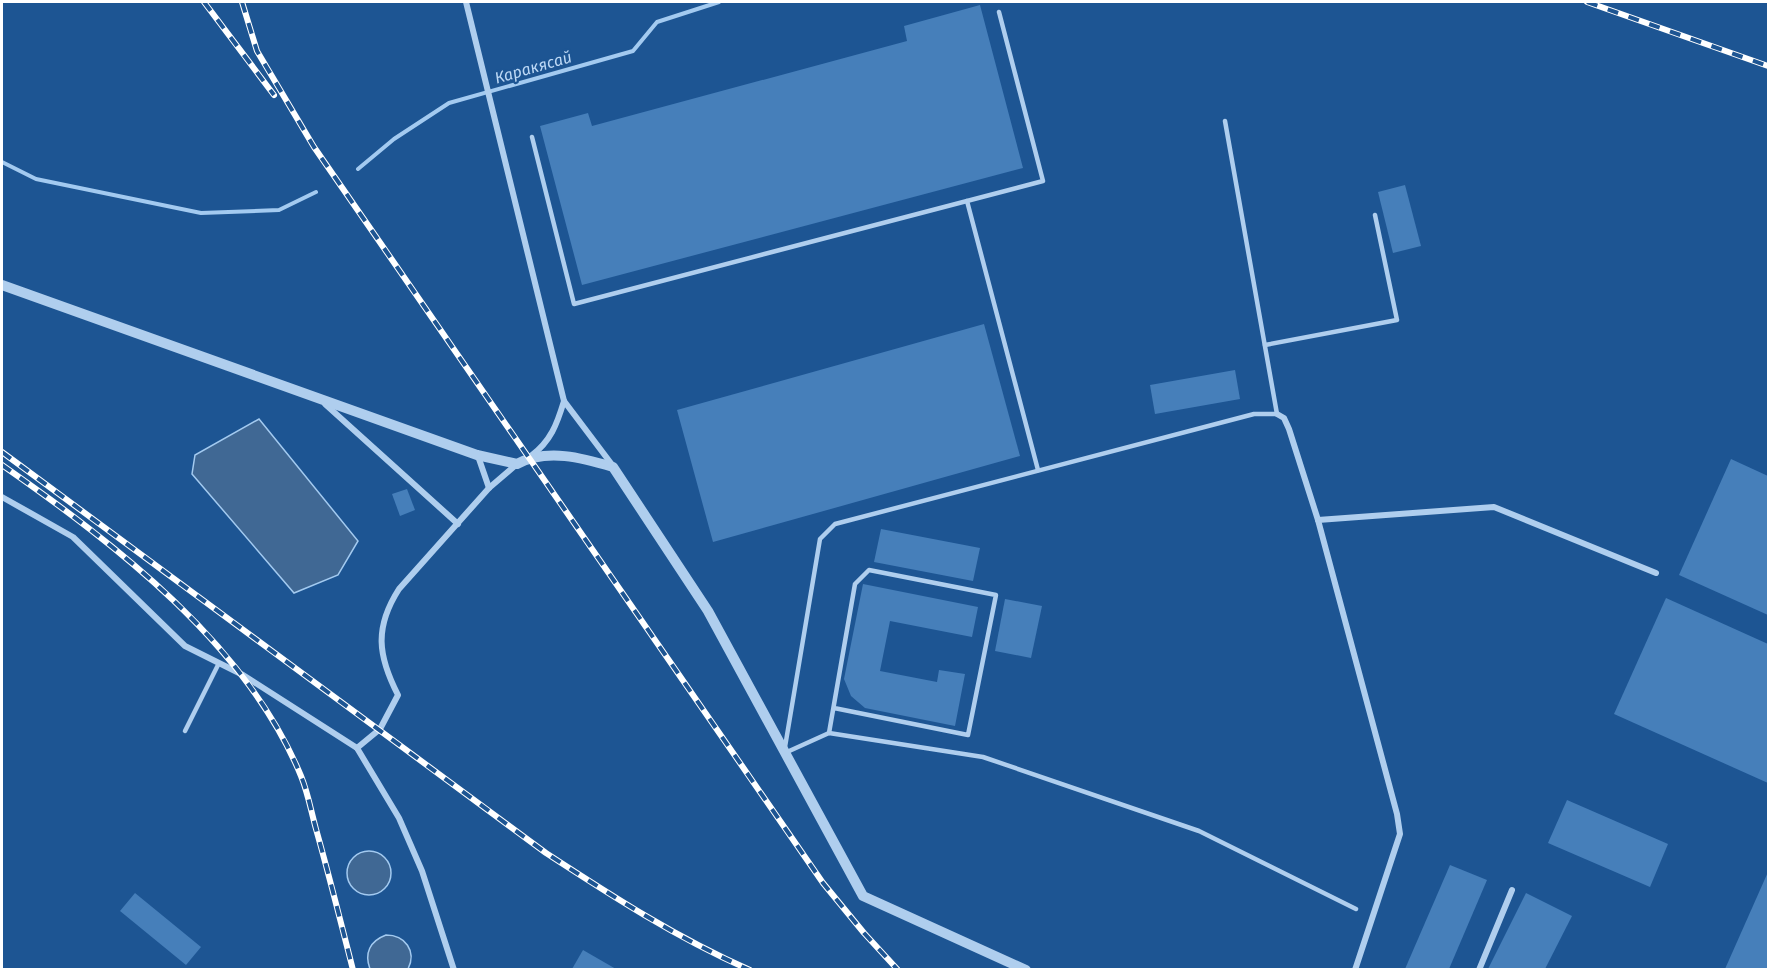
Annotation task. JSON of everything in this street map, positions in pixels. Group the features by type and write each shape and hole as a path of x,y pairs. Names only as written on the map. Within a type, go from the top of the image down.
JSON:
{"street":[{"path":"466,2 564,401 613,466 708,611 863,896 1026,969"},
{"path":"2,285 477,455 517,464"},
{"path":"320,399 458,524"},
{"path":"357,748 380,729 398,695 381,653 381,633 387,608 399,589 489,488 517,464 544,446 556,426 564,401"},
{"path":"1278,414 1284,418 1289,429 1318,520 1397,814 1400,834 1355,969"},
{"path":"477,455 489,488"},
{"path":"528,458 571,455 613,466"},
{"path":"2,496 73,537 185,646 243,675 357,748 399,818 422,871 454,969"},
{"path":"1318,520 1494,507 1656,573"},
{"path":"1479,969 1512,890"}],"lane":[{"path":"532,136 574,304 1043,181 999,12"},
{"path":"784,753 820,538 835,524 1254,414 1278,414 1225,121"},
{"path":"967,201 1038,470"},
{"path":"1265,345 1397,320 1375,215"},
{"path":"829,734 855,584 869,570 996,595 968,735 834,708"},
{"path":"185,730 219,663"},
{"path":"784,753 829,734 983,757 1199,831 1356,909"}],"water":[{"path":"259,419 358,541 338,575 294,593 192,474 195,455"},
{"path":"369,851 378,852 385,857 390,864 390,882 385,889 378,894 369,895 360,894 353,889 348,882 347,873 348,864 353,857 360,852"},
{"path":"386,935 399,938 407,945 411,956 408,969 370,969 368,953 370,948 372,944"}],"building":[{"path":"980,5 1023,168 582,285 540,126 588,113 592,126 907,41 904,26"},
{"path":"1405,185 1421,246 1393,253 1378,192"},
{"path":"984,324 1020,456 713,542 677,410"},
{"path":"1235,370 1240,399 1155,414 1150,385"},
{"path":"1731,459 1768,476 1768,615 1679,575"},
{"path":"407,489 415,510 400,516 392,494"},
{"path":"881,529 980,548 973,581 874,562"},
{"path":"863,584 978,607 972,637 890,621 880,671 937,682 939,670 965,674 955,726 865,708 851,696 844,679"},
{"path":"1666,598 1768,644 1768,783 1614,714"},
{"path":"1005,599 1042,606 1031,658 995,651"},
{"path":"1567,800 1668,844 1650,887 1548,843"},
{"path":"1450,865 1487,880 1449,969 1405,969"},
{"path":"1768,872 1768,969 1725,969"},
{"path":"135,893 201,947 186,965 120,911"},
{"path":"1526,893 1572,916 1545,969 1488,969"},
{"path":"583,950 616,969 572,969"}],"waterway":[{"name":"Каракясай","path":"358,169 394,139 449,103 633,51 657,22 719,2"},
{"name":"Каракясай","path":"2,162 36,179 201,213 279,210 316,192"}],"railway":[{"path":"204,2 274,95"},
{"path":"242,2 257,51 314,147 823,883 898,970"},
{"path":"1587,2 1768,66"},
{"path":"2,452 546,853 671,930 750,970"},
{"path":"2,465 89,528 132,563 212,640 247,683 277,728 301,776 308,795 353,970"}]}
